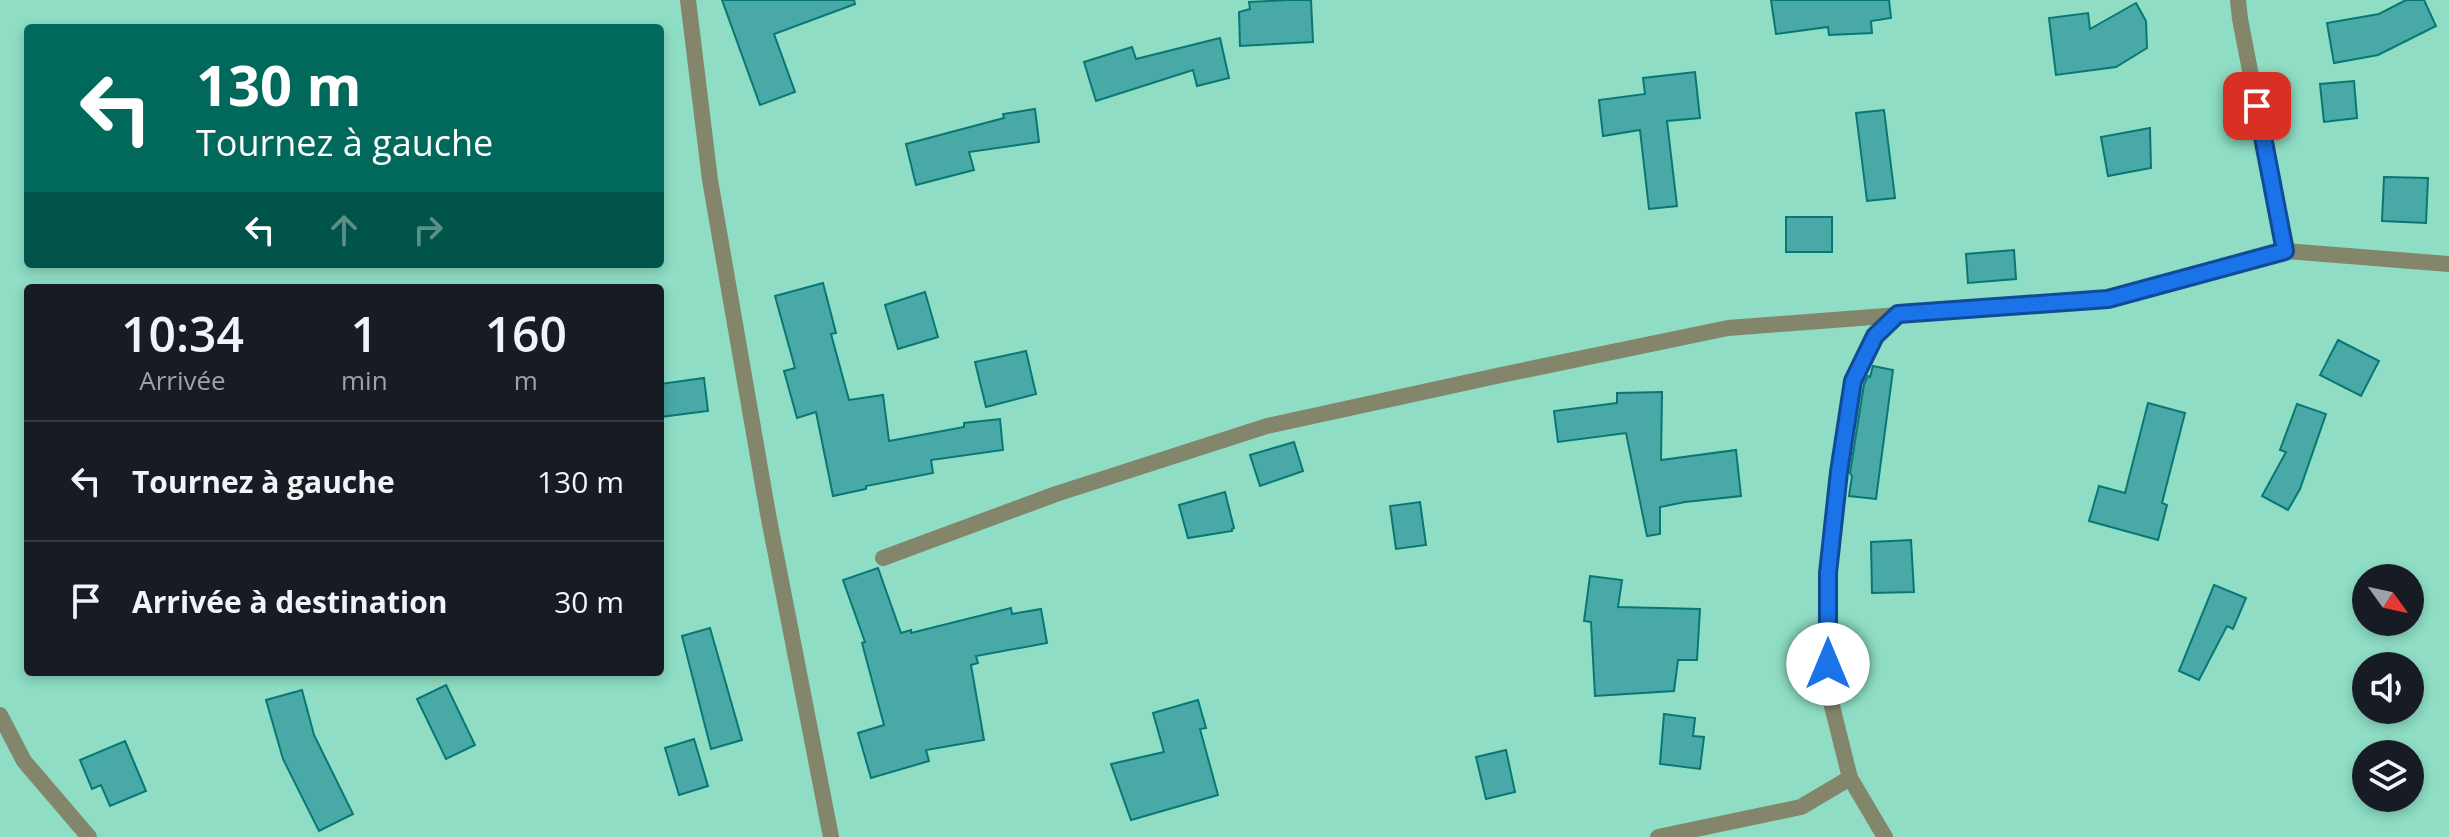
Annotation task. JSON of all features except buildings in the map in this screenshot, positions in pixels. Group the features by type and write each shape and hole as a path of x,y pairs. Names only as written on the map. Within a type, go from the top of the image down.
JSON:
{"street":[{"path":"688,0 710,180 768,514 831,837"},
{"path":"2238,0 2285,251"},
{"path":"883,558 1056,494 1267,426 1728,328 2108,299 2285,251 2449,264"},
{"path":"1885,837 1850,778 1829,694 1828,573 1853,381 1875,336 1898,314"},
{"path":"0,715 24,761 89,837"},
{"path":"1658,837 1801,807 1850,778"}],"route":[{"path":"1828,664 1828,573 1839,472 1853,381 1875,336 1898,314 2108,299 2285,251 2257,106"}]}
